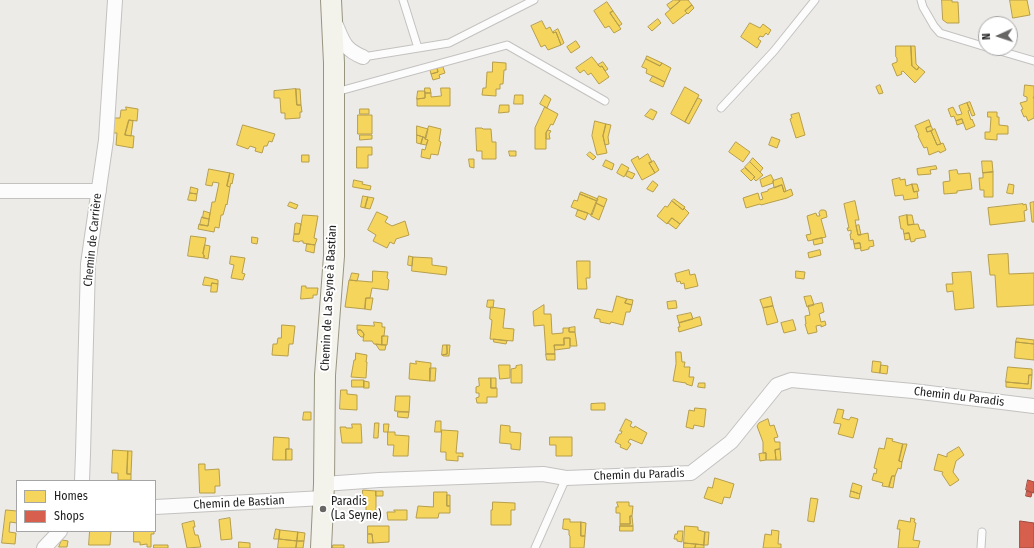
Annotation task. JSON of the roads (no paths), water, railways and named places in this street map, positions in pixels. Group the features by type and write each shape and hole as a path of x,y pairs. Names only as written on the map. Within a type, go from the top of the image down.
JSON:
{"street":[{"name":"Chemin de Carrière","path":"82,480 88,264 106,140 115,0"},
{"path":"331,6 342,40 354,54 362,57"},
{"name":"Chemin de La Seyne à Bastian","path":"321,548 324,491 325,375 334,256 334,63 331,6"},
{"path":"334,63 362,57"},
{"path":"0,191 99,192"},
{"name":"Chemin du Paradis","path":"324,491 379,480 543,474 566,478 691,473 731,442 777,385 791,380 913,391 1034,406"},
{"name":"Chemin de Bastian","path":"156,507 324,491"},
{"path":"44,548 59,532"}],"lane":[{"path":"403,0 418,48"},
{"path":"362,57 449,43 534,0"},
{"path":"721,108 774,51 815,0"},
{"path":"920,0 934,26 940,33 978,45"},
{"path":"334,92 507,45 605,101"},
{"path":"1017,56 1034,61"},
{"path":"535,548 566,478"},
{"path":"981,548 982,532"}],"place":[{"name":"Paradis (La Seyne)","path":"323,509"}]}
